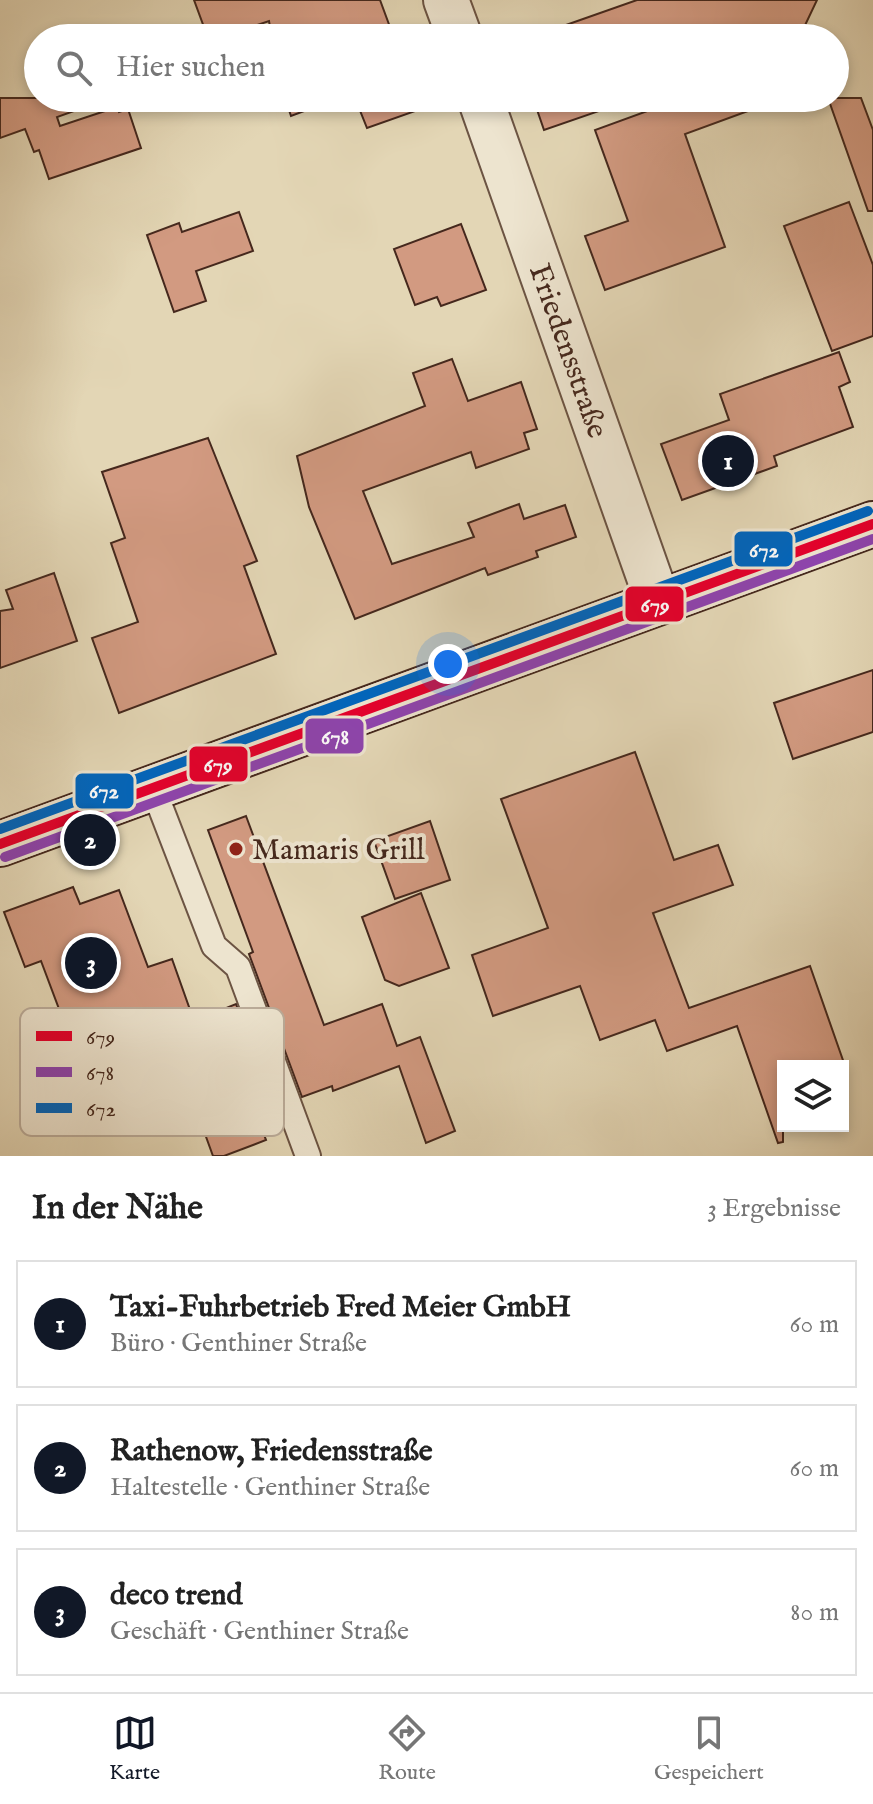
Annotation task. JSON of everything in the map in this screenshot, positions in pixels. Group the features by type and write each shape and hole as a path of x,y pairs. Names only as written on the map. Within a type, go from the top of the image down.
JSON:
{"main road":[{"path":"446,0 455,24"},
{"name":"Friedensstraße","path":"485,112 658,602"},
{"path":"0,844 873,524"}],"lane":[{"path":"153,788 214,946 238,967 253,1008"},
{"path":"284,1091 308,1156"}],"building":[{"path":"194,0 380,0 389,24 270,24 269,21 260,24 203,24"},
{"path":"637,0 817,0 806,24 569,24"},
{"path":"0,98 24,98 24,112 71,112 57,117 60,126 102,112 129,112 141,148 49,179 39,150 34,152 25,129 0,138"},
{"path":"849,98 861,98 873,130 873,211 868,211 833,112 849,112"},
{"path":"361,112 412,112 367,128"},
{"path":"538,112 596,112 544,130"},
{"path":"644,112 745,112 685,134 725,247 605,290 585,236 628,221 595,130"},
{"path":"849,202 873,265 873,336 832,351 784,226"},
{"path":"239,212 253,251 196,271 206,301 174,312 147,235 179,223 182,232"},
{"path":"461,224 486,290 441,306 437,297 415,305 394,249"},
{"path":"839,352 850,382 839,387 853,427 774,456 777,466 682,500 661,444 729,420 720,394"},
{"path":"452,359 468,401 521,382 537,429 524,433 529,449 476,468 471,452 363,491 392,564 474,537 468,523 519,504 524,519 565,505 576,537 536,551 538,557 488,575 485,568 355,619 309,507 297,456 425,406 413,373"},
{"path":"208,438 257,561 244,566 276,654 119,713 92,638 138,622 111,543 125,538 102,472"},
{"path":"54,573 77,641 0,668 0,611 13,609 6,590"},
{"path":"873,670 873,732 793,759 774,703"},
{"path":"635,752 674,860 718,845 733,885 653,913 689,1008 810,966 843,1060 777,1060 777,1132 783,1132 783,1142 778,1143 737,1026 667,1051 655,1020 600,1040 580,986 493,1016 472,955 548,928 501,799"},
{"path":"246,816 324,1025 382,1004 397,1046 420,1037 455,1131 426,1143 399,1066 333,1091 332,1086 302,1097 284,1048 284,1008 269,1008 249,954 253,952 208,830"},
{"path":"430,821 450,880 395,899 374,841"},
{"path":"73,887 80,904 119,890 148,967 172,959 189,1008 59,1008 41,961 25,967 4,912"},
{"path":"421,893 449,968 399,986 385,980 362,917"},
{"path":"206,1136 265,1136 266,1140 224,1156 213,1156"}],"transit line":[{"name":"672","path":"0,829 868,511"},
{"name":"679","path":"0,844 873,524"},
{"name":"678","path":"5,857 873,539"}],"place":[{"name":"Taxi-Fuhrbetrieb Fred Meier GmbH","path":"728,461"},
{"name":"Rathenow, Friedensstraße","path":"90,840"},
{"name":"Mamaris Grill","path":"236,849"},
{"name":"deco trend","path":"91,963"}]}
